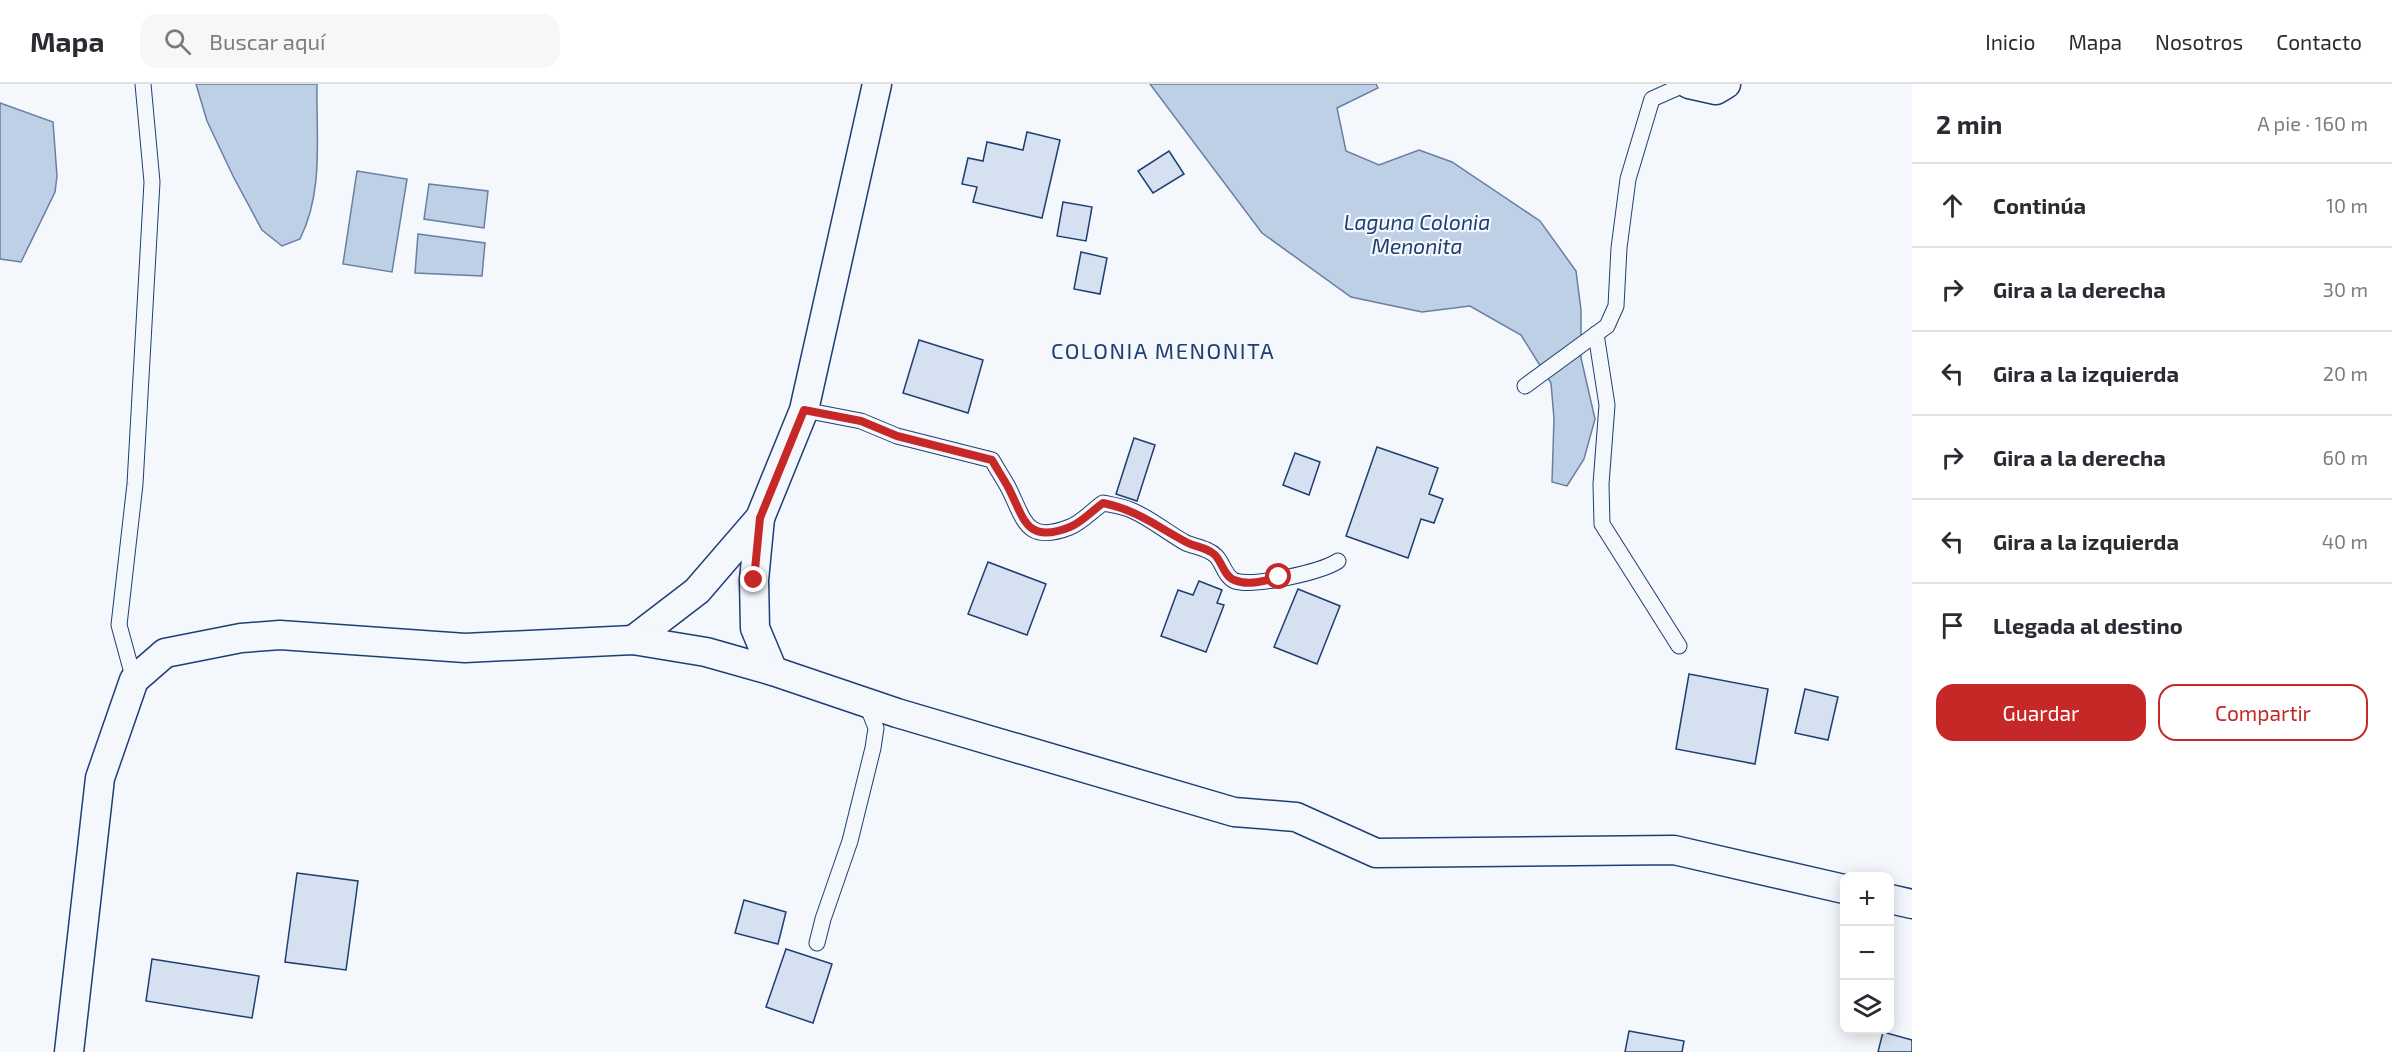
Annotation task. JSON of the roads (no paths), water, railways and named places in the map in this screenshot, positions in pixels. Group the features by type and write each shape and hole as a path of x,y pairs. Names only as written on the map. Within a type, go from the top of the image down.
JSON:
{"street":[{"path":"773,671 755,628 754,580 760,518 804,410 877,84"},
{"path":"1687,84 1716,90 1726,84"},
{"path":"633,640 697,591 760,518"},
{"path":"69,1052 100,778 134,680 165,653 241,638 270,636 465,648 633,640 706,652 773,671 865,700 897,713 1234,812 1296,817 1376,853 1674,850 1840,888"},
{"path":"1894,900 1912,904"}],"lane":[{"path":"134,680 119,625 135,484 152,182 143,84"},
{"path":"1525,386 1607,326 1616,306 1620,239 1628,179 1652,99 1687,84"},
{"path":"1596,334 1607,405 1601,484 1602,524 1679,646"},
{"path":"804,410 861,421 897,436 992,460 1009,488 1023,522 1035,531 1055,532 1072,526 1103,503 1131,510 1188,544 1216,555 1230,578 1236,581 1259,582 1296,575 1329,567 1338,561"},
{"path":"817,944 823,919 850,841 873,748 876,728 865,700"}],"water":[{"path":"196,84 317,84 316,183 308,221 300,239 282,246 262,230 207,121"},
{"name":"Laguna Colonia Menonita","path":"1150,84 1376,84 1378,88 1337,108 1346,151 1379,165 1419,150 1452,162 1540,221 1576,271 1581,310 1581,358 1595,419 1584,459 1567,486 1552,482 1554,419 1551,383 1521,335 1470,306 1422,312 1351,297 1262,233"},
{"path":"0,103 53,122 57,176 55,192 21,262 0,259"},
{"path":"357,171 407,179 392,272 343,264"},
{"path":"429,184 488,191 484,228 424,219"},
{"path":"418,234 485,243 482,276 415,273"}],"district":[{"name":"COLONIA MENONITA","path":"1163,350"}]}
